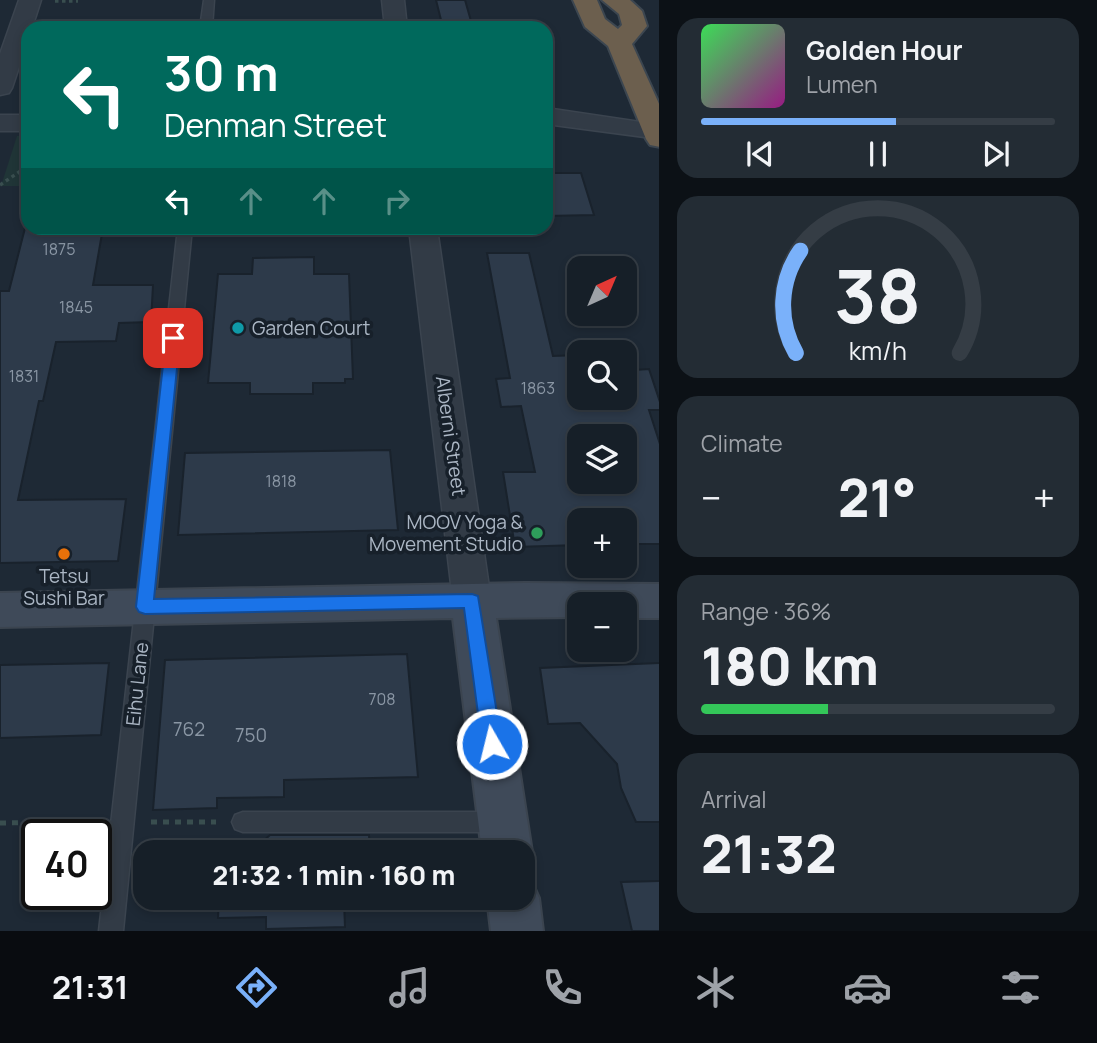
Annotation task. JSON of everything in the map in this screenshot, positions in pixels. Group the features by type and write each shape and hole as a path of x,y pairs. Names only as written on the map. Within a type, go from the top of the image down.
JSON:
{"highway":[{"path":"585,0 594,22 620,43 658,136"},
{"path":"620,43 635,26 626,4"}],"main road":[{"path":"0,610 472,601 659,601"},
{"name":"Alberni Street","path":"472,601 505,837"},
{"path":"514,910 517,931"}],"street":[{"path":"23,21 30,0"},
{"path":"393,0 395,21"},
{"path":"0,88 21,26"},
{"path":"553,116 574,118 658,136"},
{"path":"0,123 21,123"},
{"name":"Alberni Street","path":"424,235 472,601"}],"lane":[{"path":"207,21 209,0"},
{"name":"Eihu Lane","path":"111,931 184,235"},
{"path":"243,822 505,837"}],"path":[{"path":"54,1 78,1"},
{"path":"0,185 21,171"},
{"path":"0,822 243,822"}],"green space":[{"path":"17,136 21,136 21,186 1,186"}],"building":[{"path":"436,0 465,0 471,21 441,21"},
{"path":"553,173 581,173 594,215 553,216"},
{"path":"23,235 102,235 93,285 153,285 151,322 119,323 116,341 56,342 43,401 39,401 18,500 126,499 118,561 0,563 0,291 9,291"},
{"path":"487,253 529,253 553,356 567,355 567,410 637,410 637,370 649,369 659,399 659,410 649,410 659,441 659,544 637,544 637,508 567,508 567,545 515,547 503,472 535,472 521,406 501,407 496,379 510,378"},
{"name":"Garden Court","path":"314,257 314,274 349,274 353,379 345,379 345,383 313,383 313,394 250,394 250,383 208,383 218,274 252,274 253,258"},
{"path":"390,450 398,530 178,535 185,453"},
{"path":"407,654 418,777 284,780 284,797 217,798 217,808 153,810 165,660"},
{"path":"109,663 101,735 0,738 0,665"},
{"path":"659,663 659,822 636,822 621,788 617,764 580,723 548,724 540,668"},
{"path":"270,835 369,835 369,840 264,840"},
{"path":"659,881 659,931 632,931 621,882"},
{"path":"218,910 344,910 345,927 266,929 266,917 218,918"}],"place":[{"name":"Garden Court","path":"238,328"},
{"name":"MOOV Yoga & Movement Studio","path":"537,533"},
{"name":"Tetsu Sushi Bar","path":"64,554"}],"route":[{"path":"173,338 145,607 472,601 492,744"}]}
